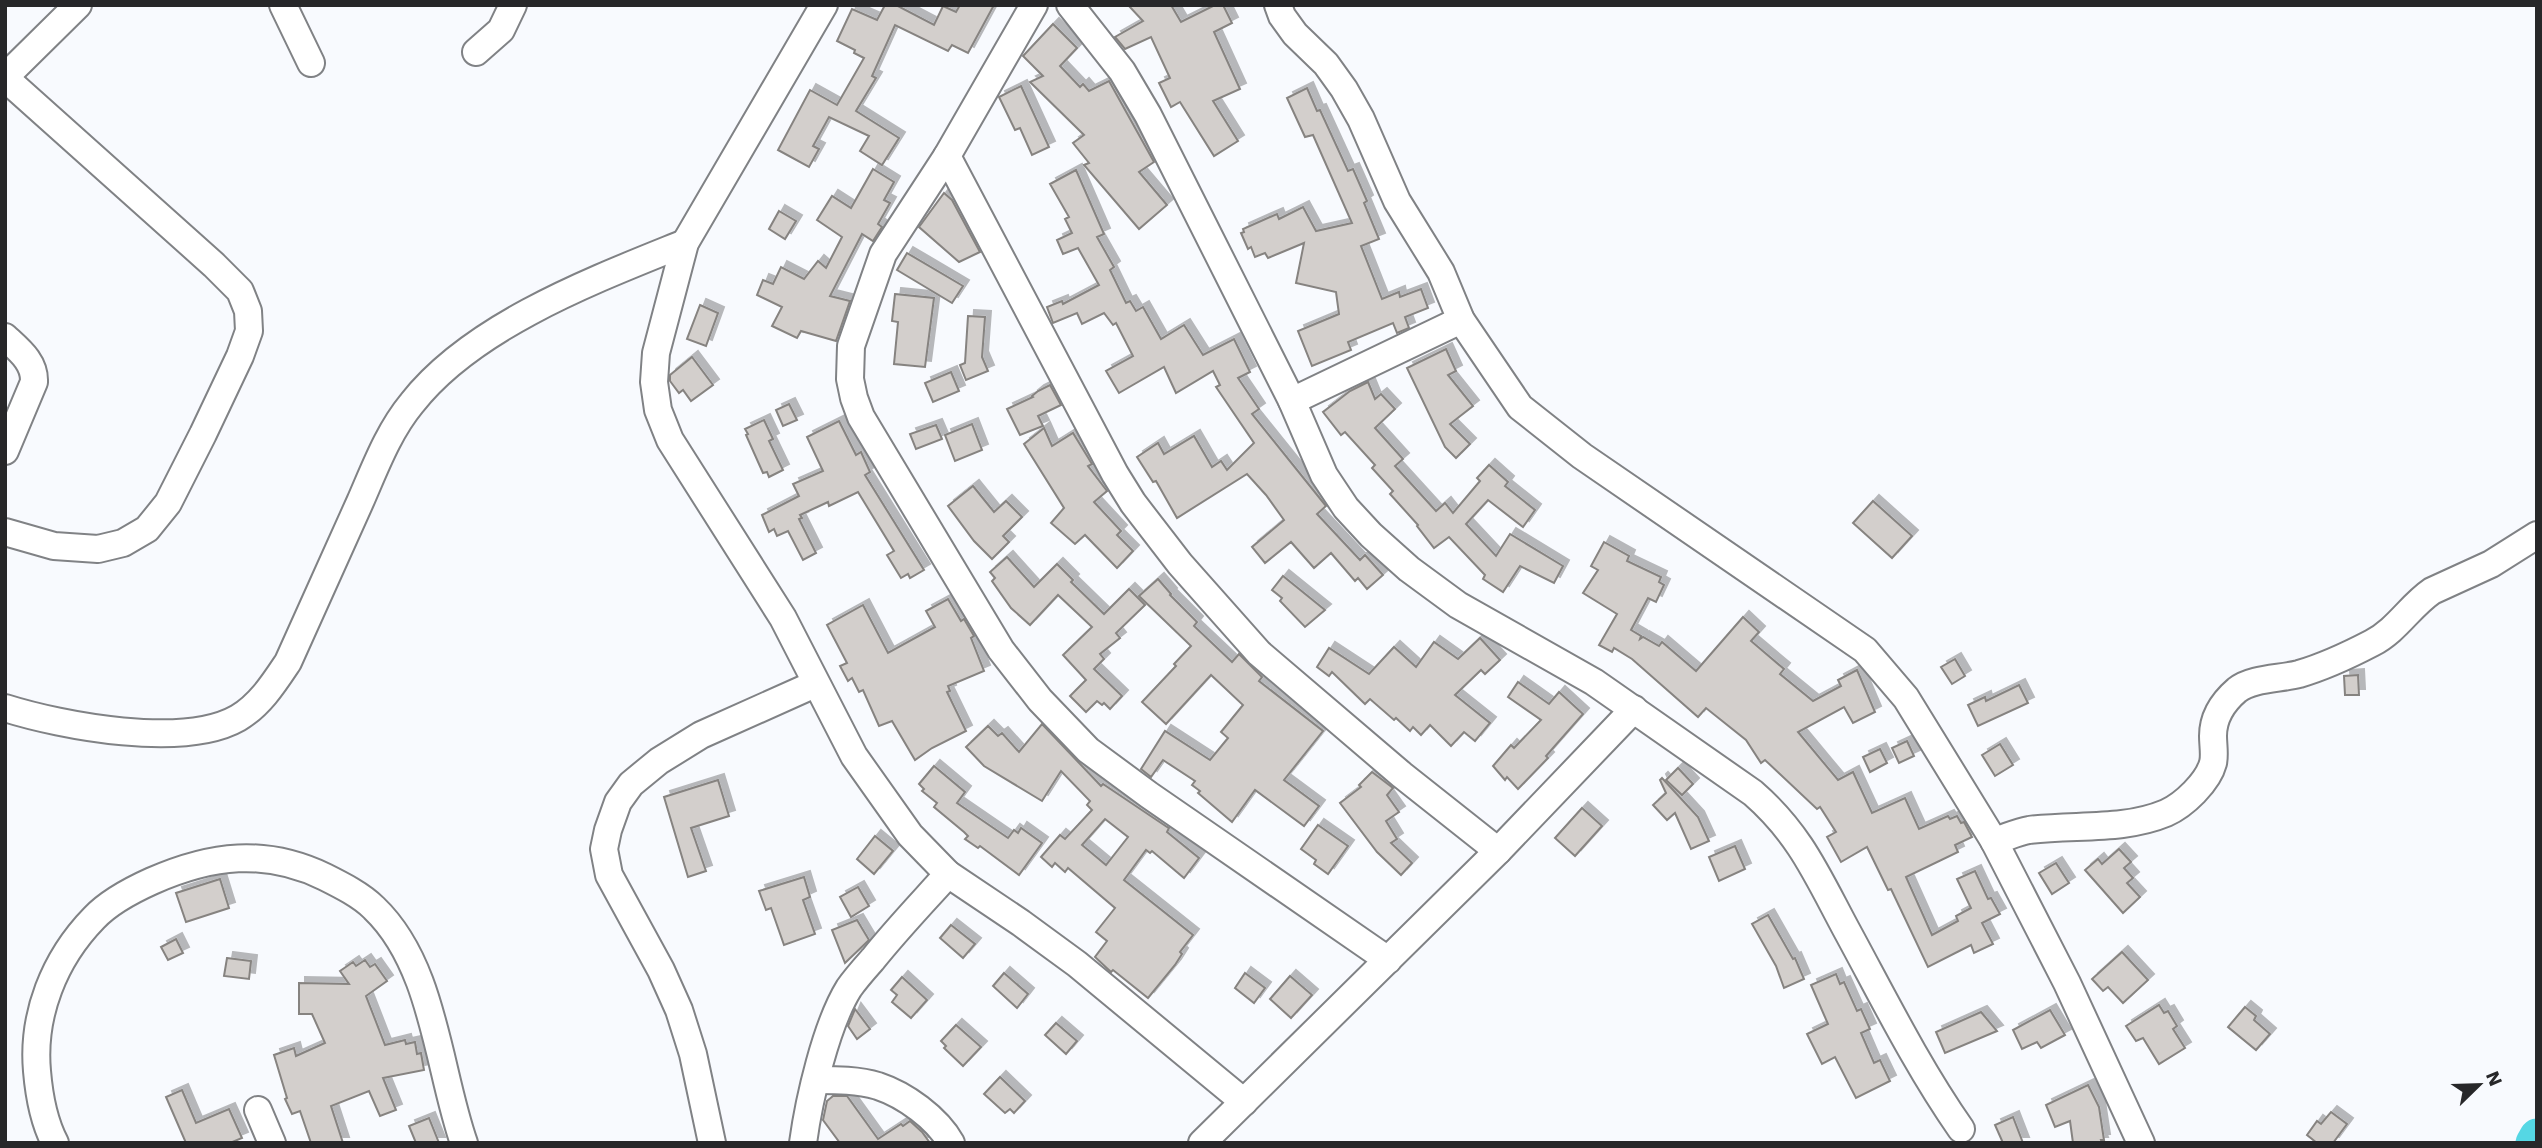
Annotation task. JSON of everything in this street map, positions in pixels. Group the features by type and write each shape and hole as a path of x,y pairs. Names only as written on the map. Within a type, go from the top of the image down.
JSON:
{"street":[{"path":"5,532 54,546 98,549 123,543 147,530 168,503 224,389 248,331 248,310 240,291 5,78 78,5"},
{"path":"283,5 311,64"},
{"path":"476,52 501,30 513,5"},
{"path":"824,5 685,243 656,353 654,382 658,410 670,440 783,618 854,756 910,835 948,874 1077,964 1244,1102"},
{"path":"1034,5 947,156 883,254 851,346 850,379 853,398 861,417 1001,650 1040,700 1088,750 1388,960"},
{"path":"1070,5 1122,71 1148,115 1292,401 1324,475 1346,509 1409,569 1458,605 1594,682 1753,793 1790,830 1803,848 1923,1072 1961,1129"},
{"path":"1278,5 1282,16 1296,34 1326,64 1344,89 1361,119 1397,201 1441,272 1461,320 1520,407 1582,456 1865,650 1906,698 1994,842 2067,983 2141,1143"},
{"path":"947,156 1115,474 1133,503 1180,564 1259,653 1402,775 1498,851"},
{"path":"5,708 38,719 82,727 182,733 216,727 239,717 269,691 288,662 389,438 412,403 446,368 491,335 558,298 685,243"},
{"path":"1292,401 1461,320"},
{"path":"5,337 27,358 34,375 34,382 5,451"},
{"path":"1994,842 2027,830 2144,821 2169,811 2191,794 2207,776 2213,762 2215,722 2219,712 2237,690 2300,673 2373,643 2386,635 2424,596 2491,564 2537,535"},
{"path":"712,1143 693,1054 679,1010 661,970 609,875 604,849 618,802 631,784 659,761 701,735 815,684"},
{"path":"1202,1143 1498,851 1633,709"},
{"path":"53,1142 39,1093 35,1046 43,1002 63,957 95,917 132,890 179,869 220,858 263,858 303,867 341,885 374,908 398,939 418,978 464,1143"},
{"path":"803,1143 828,1037 840,1004 850,986 948,874"},
{"path":"817,1080 853,1081 890,1090 938,1124 951,1143"},
{"path":"258,1110 272,1143"}],"building":[{"path":"885,5 896,5 934,25 943,6 956,12 960,5 994,5 968,53 952,45 948,51 895,25 872,76 876,78 856,111 899,138 882,165 860,151 869,136 829,117 813,146 819,149 809,167 778,150 810,90 837,105 864,58 837,41 852,9 877,20"},
{"path":"1128,5 1171,5 1181,22 1215,5 1223,5 1232,23 1214,32 1240,89 1213,101 1238,141 1214,156 1180,102 1171,107 1159,83 1170,78 1151,37 1125,49 1115,37 1143,21"},
{"path":"1053,24 1077,48 1060,66 1080,87 1083,84 1089,91 1109,81 1154,162 1139,172 1167,205 1139,229 1084,165 1089,163 1073,143 1084,135 1030,82 1043,76 1023,56"},
{"path":"1021,86 1049,147 1032,155 1020,128 1015,130 999,97"},
{"path":"1307,88 1348,171 1353,169 1367,201 1364,203 1379,239 1361,246 1382,299 1399,292 1400,297 1421,289 1428,308 1405,317 1409,328 1397,333 1393,323 1348,342 1351,350 1312,366 1298,331 1339,314 1336,292 1296,283 1304,243 1268,258 1265,253 1255,257 1241,233 1244,232 1243,229 1277,214 1279,219 1303,207 1316,231 1352,223 1313,135 1305,137 1287,98"},
{"path":"873,169 894,182 884,200 890,203 878,224 882,227 873,241 862,234 830,296 850,301 836,341 801,331 797,338 772,326 782,307 757,295 763,280 773,284 781,267 804,279 818,261 826,268 842,237 817,220 832,196 851,208"},
{"path":"1076,170 1104,234 1097,237 1114,267 1110,270 1126,303 1130,301 1136,311 1143,307 1161,339 1184,325 1203,355 1234,339 1250,372 1238,378 1259,409 1252,414 1326,506 1317,514 1360,560 1365,555 1383,575 1367,589 1358,578 1355,581 1331,553 1314,568 1291,542 1265,563 1252,547 1284,520 1247,474 1177,518 1156,481 1153,482 1137,457 1158,443 1164,454 1194,436 1212,467 1221,461 1227,470 1254,443 1216,387 1220,385 1213,371 1176,393 1164,367 1119,393 1106,371 1133,356 1116,323 1113,325 1104,313 1082,324 1077,313 1053,323 1047,307 1062,301 1063,304 1099,285 1078,248 1063,254 1057,240 1072,233 1065,219 1069,217 1050,184"},
{"path":"944,193 952,200 980,252 959,262 919,227"},
{"path":"779,211 796,221 785,239 769,229"},
{"path":"907,253 963,286 952,303 897,270"},
{"path":"895,294 934,298 925,367 894,364 898,322 892,321"},
{"path":"700,305 718,313 706,346 687,339"},
{"path":"968,316 985,317 982,357 988,371 966,380 960,365 965,363"},
{"path":"1446,349 1456,371 1448,375 1473,406 1450,424 1470,444 1456,458 1445,447 1407,368"},
{"path":"692,357 713,385 691,401 683,390 679,393 670,381 670,375"},
{"path":"951,372 959,391 933,402 925,383"},
{"path":"1368,382 1375,399 1381,394 1395,409 1375,428 1403,459 1395,466 1436,511 1445,503 1453,513 1480,481 1477,478 1489,465 1508,482 1505,486 1535,510 1523,527 1488,500 1466,524 1496,556 1510,534 1563,566 1554,583 1520,566 1503,592 1483,579 1485,575 1449,537 1434,548 1418,525 1390,494 1393,491 1372,468 1375,465 1345,432 1341,435 1323,412 1350,391"},
{"path":"1050,385 1061,405 1038,416 1043,426 1020,435 1007,409 1033,397"},
{"path":"789,404 797,420 783,426 776,410"},
{"path":"764,420 773,439 769,441 783,470 769,477 767,472 763,473 745,429"},
{"path":"839,421 856,455 861,452 870,472 865,475 924,570 910,578 908,574 901,578 887,555 894,551 858,492 829,506 828,502 800,515 802,518 799,519 816,553 803,560 788,531 777,536 774,529 769,532 762,515 799,496 793,484 823,471 807,437"},
{"path":"972,424 982,450 955,461 945,435"},
{"path":"936,425 942,439 916,449 910,434"},
{"path":"1044,428 1052,446 1073,433 1092,464 1088,466 1107,491 1094,502 1121,531 1117,535 1133,551 1117,568 1085,535 1075,544 1051,523 1064,508 1024,444"},
{"path":"973,486 994,512 1006,501 1022,517 1003,536 1009,542 992,559 974,541 948,506"},
{"path":"1873,501 1912,536 1892,558 1853,523"},
{"path":"1604,542 1629,556 1627,561 1661,577 1659,582 1664,585 1656,602 1648,598 1631,630 1641,636 1640,639 1643,637 1659,646 1662,642 1696,671 1743,617 1759,632 1751,641 1784,669 1780,674 1813,701 1841,686 1838,680 1857,670 1875,712 1853,723 1844,707 1798,732 1838,780 1853,772 1872,813 1905,798 1919,829 1948,816 1950,819 1957,816 1961,823 1964,822 1972,837 1955,845 1958,852 1906,877 1932,935 1958,921 1956,916 1971,908 1957,879 1975,871 1988,899 1991,898 2000,914 1982,923 1993,944 1974,953 1971,945 1928,967 1891,889 1888,890 1867,847 1841,862 1827,837 1836,832 1820,807 1817,809 1765,760 1761,763 1746,740 1706,708 1698,717 1632,659 1614,648 1612,652 1599,645 1617,614 1583,593 1598,570 1591,566"},
{"path":"1007,557 1034,587 1057,564 1073,580 1071,582 1104,614 1129,589 1145,605 1116,633 1120,638 1100,654 1104,659 1094,669 1122,696 1110,709 1097,701 1086,712 1070,696 1086,680 1063,655 1092,627 1058,595 1030,625 1011,608 992,581 995,578 990,572"},
{"path":"1283,576 1325,610 1305,627 1280,601 1282,598 1272,590"},
{"path":"1158,579 1197,622 1194,626 1232,662 1239,654 1262,677 1259,681 1323,731 1284,780 1319,806 1304,826 1255,790 1232,822 1198,793 1200,791 1192,785 1195,781 1163,760 1151,777 1141,769 1165,731 1210,760 1228,738 1221,732 1243,705 1211,675 1166,724 1142,702 1191,646 1139,596"},
{"path":"948,599 974,636 971,638 984,671 948,686 950,691 947,692 966,731 915,760 892,721 879,726 863,690 859,692 852,678 848,681 840,666 847,663 827,625 863,605 888,653 935,627 926,611"},
{"path":"1480,638 1500,660 1485,674 1481,670 1455,695 1490,723 1475,741 1464,732 1451,746 1430,725 1421,735 1413,727 1410,731 1370,699 1365,704 1332,672 1329,676 1317,667 1329,648 1369,674 1394,647 1416,667 1434,642 1458,659"},
{"path":"1955,659 1965,676 1952,684 1941,667"},
{"path":"2358,675 2359,695 2345,695 2344,676"},
{"path":"1518,682 1549,704 1559,692 1583,714 1546,756 1548,758 1518,789 1507,777 1505,780 1493,766 1511,745 1514,748 1541,720 1508,697"},
{"path":"2019,685 2028,703 1978,726 1968,705 1985,697 1986,701"},
{"path":"1042,724 1101,786 1103,784 1169,828 1167,832 1199,858 1184,878 1152,851 1150,853 1146,850 1124,880 1193,935 1180,952 1182,954 1175,965 1148,998 1095,957 1107,941 1096,932 1115,908 1068,868 1065,872 1055,863 1052,867 1041,857 1060,835 1065,839 1092,810 1087,805 1090,801 1061,771 1042,801 984,766 966,747 988,726 998,736 1002,733 1019,752","holes":["1105,819 1128,837 1106,865 1082,845"]},
{"path":"1907,741 1914,756 1899,763 1892,748"},
{"path":"2000,744 2013,765 1995,776 1982,755"},
{"path":"1880,749 1887,763 1870,772 1863,757"},
{"path":"934,766 965,792 957,803 1008,838 1014,830 1018,833 1021,828 1042,843 1019,875 980,846 978,848 965,839 968,836 934,807 937,803 922,791 924,789 919,784"},
{"path":"1678,768 1693,784 1682,795 1666,780"},
{"path":"1372,772 1393,788 1387,795 1399,812 1386,821 1397,839 1391,843 1412,863 1401,875 1377,852 1340,803 1361,787 1359,785"},
{"path":"1662,778 1698,817 1709,841 1691,849 1675,813 1667,820 1653,805 1666,793 1660,780"},
{"path":"718,780 729,816 691,828 706,871 688,877 664,797"},
{"path":"1582,808 1602,826 1575,856 1555,838"},
{"path":"1318,825 1348,846 1328,874 1314,864 1316,860 1301,849"},
{"path":"875,836 893,851 874,874 857,859"},
{"path":"1735,846 1745,869 1719,881 1709,857"},
{"path":"2119,849 2131,862 2124,868 2133,878 2127,883 2140,897 2123,913 2085,870 2098,859 2102,864"},
{"path":"2056,863 2069,883 2052,894 2039,873"},
{"path":"804,877 810,897 803,900 815,934 784,945 771,908 766,910 759,891"},
{"path":"220,879 229,908 186,922 176,893"},
{"path":"858,887 869,906 851,917 840,897"},
{"path":"1768,915 1793,959 1795,958 1804,979 1784,988 1776,966 1752,924"},
{"path":"857,920 869,940 845,963 832,930"},
{"path":"951,925 975,944 963,958 940,938"},
{"path":"176,939 183,953 168,960 161,947"},
{"path":"2122,952 2148,980 2123,1003 2108,987 2103,991 2092,979"},
{"path":"227,958 251,961 249,979 224,976"},
{"path":"365,960 370,967 375,964 387,981 366,996 385,1045 405,1040 406,1044 415,1042 417,1054 421,1053 424,1070 383,1078 396,1110 380,1116 369,1091 331,1106 343,1143 311,1143 300,1111 292,1114 285,1099 287,1098 274,1055 294,1048 296,1056 325,1043 312,1014 299,1014 299,983 349,984 340,971 353,962 356,966"},
{"path":"1004,973 1028,994 1017,1008 993,986"},
{"path":"1245,973 1265,988 1254,1003 1235,988"},
{"path":"1836,974 1840,984 1844,982 1857,1011 1861,1009 1870,1029 1861,1033 1874,1063 1880,1060 1890,1081 1856,1098 1835,1057 1822,1064 1807,1034 1828,1024 1811,985"},
{"path":"1290,976 1312,995 1291,1018 1270,999"},
{"path":"902,977 927,1000 911,1018 892,1002 897,995 891,990"},
{"path":"2159,1005 2164,1013 2168,1011 2177,1026 2173,1029 2185,1048 2159,1064 2143,1038 2136,1041 2126,1026"},
{"path":"2245,1007 2256,1016 2254,1020 2270,1034 2256,1050 2228,1027"},
{"path":"855,1009 870,1029 857,1039 848,1026"},
{"path":"2050,1010 2065,1035 2041,1048 2037,1042 2022,1049 2013,1030"},
{"path":"1981,1012 1997,1031 1945,1053 1936,1032"},
{"path":"1056,1023 1077,1041 1066,1054 1045,1035"},
{"path":"956,1025 981,1047 963,1066 944,1048 946,1046 941,1041"},
{"path":"1000,1077 1025,1101 1014,1113 1010,1109 1005,1113 984,1094"},
{"path":"2088,1085 2099,1107 2104,1140 2101,1140 2102,1143 2073,1143 2070,1121 2055,1127 2046,1105"},
{"path":"182,1090 196,1123 229,1109 242,1138 230,1143 186,1143 166,1097"},
{"path":"833,1096 847,1096 878,1139 910,1121 930,1143 840,1143 823,1120 827,1101"},
{"path":"2331,1112 2347,1124 2333,1143 2317,1143 2307,1135 2317,1121 2321,1124"},
{"path":"2013,1117 2023,1143 2003,1143 1995,1125"},
{"path":"429,1118 439,1143 416,1143 409,1126"}],"waterway":[{"path":"2533,1143 2537,1136"}]}
